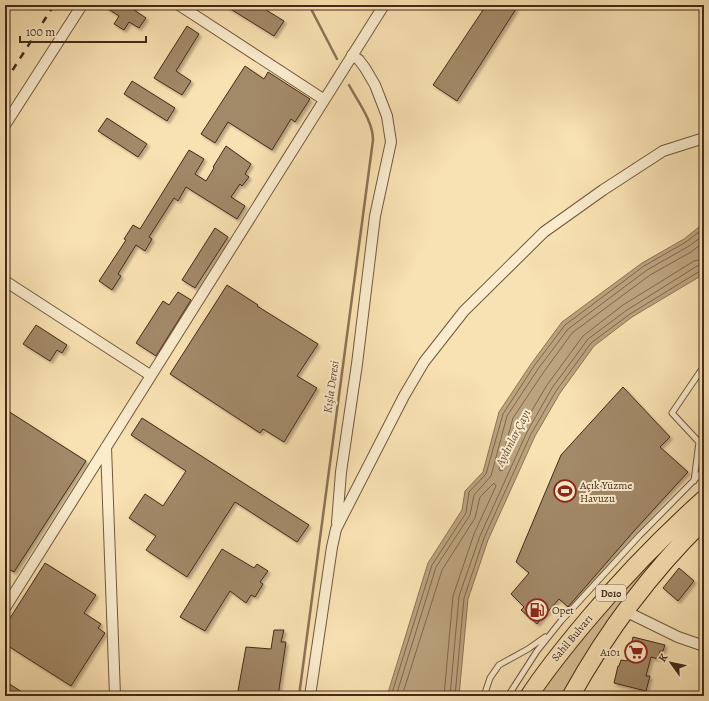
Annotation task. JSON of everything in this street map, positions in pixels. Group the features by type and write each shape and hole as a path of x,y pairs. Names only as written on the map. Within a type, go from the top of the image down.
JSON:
{"highway":[{"name":"Sahil Bulvarı","path":"529,696 552,662 604,601 666,534 704,499"},
{"name":"D010","path":"571,696 584,672 625,611 678,545 704,520"}],"street":[{"path":"5,125 82,5"},
{"path":"179,5 323,99"},
{"path":"5,608 323,99 384,5"},
{"path":"310,696 332,547 336,530 341,472 357,364 375,216 391,142 387,116 374,85 365,68 359,60 352,55"},
{"path":"336,530 404,396 424,362 464,311 544,232 603,190 663,152 704,138"},
{"path":"5,281 150,375"},
{"path":"106,447 115,696"},
{"path":"625,611 678,637 704,646"}],"lane":[{"path":"699,442 672,413 704,366"},
{"path":"694,481 699,442 704,434"},
{"path":"508,696 550,634 639,536 704,470"},
{"path":"486,696 485,694 490,678 499,665 528,649 550,634"}],"shaded area":[{"path":"704,507 704,514 629,597 575,672 563,696 536,696 601,613"}],"water":[{"name":"Aydınlar Çayı","path":"704,223 704,274 632,317 594,346 560,393 535,436 488,540 468,599 459,696 387,696 428,563 462,510 465,491 483,472 499,412 531,364 562,322 642,263 684,239"}],"building":[{"path":"102,5 137,5 134,10 146,18 139,28 129,22 124,30 114,24 119,16"},
{"path":"224,5 258,5 284,21 274,36"},
{"path":"475,5 509,5 516,9 457,101 433,85 483,10"},
{"path":"187,26 199,34 176,71 191,81 182,95 154,78"},
{"path":"245,66 264,79 268,72 310,99 295,122 291,119 272,150 228,122 215,143 201,134"},
{"path":"132,81 175,108 167,121 124,94"},
{"path":"107,118 147,144 138,157 98,131"},
{"path":"226,146 251,164 245,174 249,177 242,186 240,184 231,197 245,206 237,219 186,187 178,201 174,198 149,237 152,239 145,251 136,245 118,274 121,276 112,290 99,281 126,240 124,239 133,225 140,229 189,150 204,159 195,174 206,181"},
{"path":"215,228 228,237 195,288 182,280"},
{"path":"227,285 258,305 257,306 318,344 297,376 317,388 284,442 263,429 260,433 170,374"},
{"path":"178,292 191,300 156,356 136,343 163,301 169,305"},
{"path":"36,325 67,345 62,353 57,350 50,361 23,344"},
{"path":"623,387 670,437 660,447 688,472 568,607 559,599 537,624 521,610 524,607 511,594 529,573 516,562 561,455"},
{"path":"8,411 86,461 14,572 5,567 5,416"},
{"path":"142,418 309,525 297,542 235,502 187,577 146,550 156,536 129,518 145,494 163,506 186,471 131,435"},
{"path":"222,549 254,568 257,564 268,571 260,582 263,584 255,597 251,595 246,603 230,591 205,631 180,617"},
{"path":"45,563 96,595 84,613 101,624 98,628 105,633 71,686 5,644 5,626"},
{"path":"679,568 694,581 678,601 663,588"},
{"path":"274,630 284,630 281,642 286,642 278,696 237,696 246,647 271,649"},
{"path":"633,637 665,645 663,651 660,651 658,659 651,657 646,676 650,676 646,691 614,683 621,660 627,661"},
{"path":"5,681 28,696 5,696"}],"waterway":[{"name":"Kışla Deresi","path":"309,5 337,59"},
{"name":"Kışla Deresi","path":"299,696 373,140 371,126 368,119 349,85"}],"railway":[{"path":"5,82 54,5"}],"place":[{"name":"Açık Yüzme Havuzu","path":"565,491"},
{"name":"Opet","path":"537,610"},
{"name":"A101","path":"636,652"}]}
